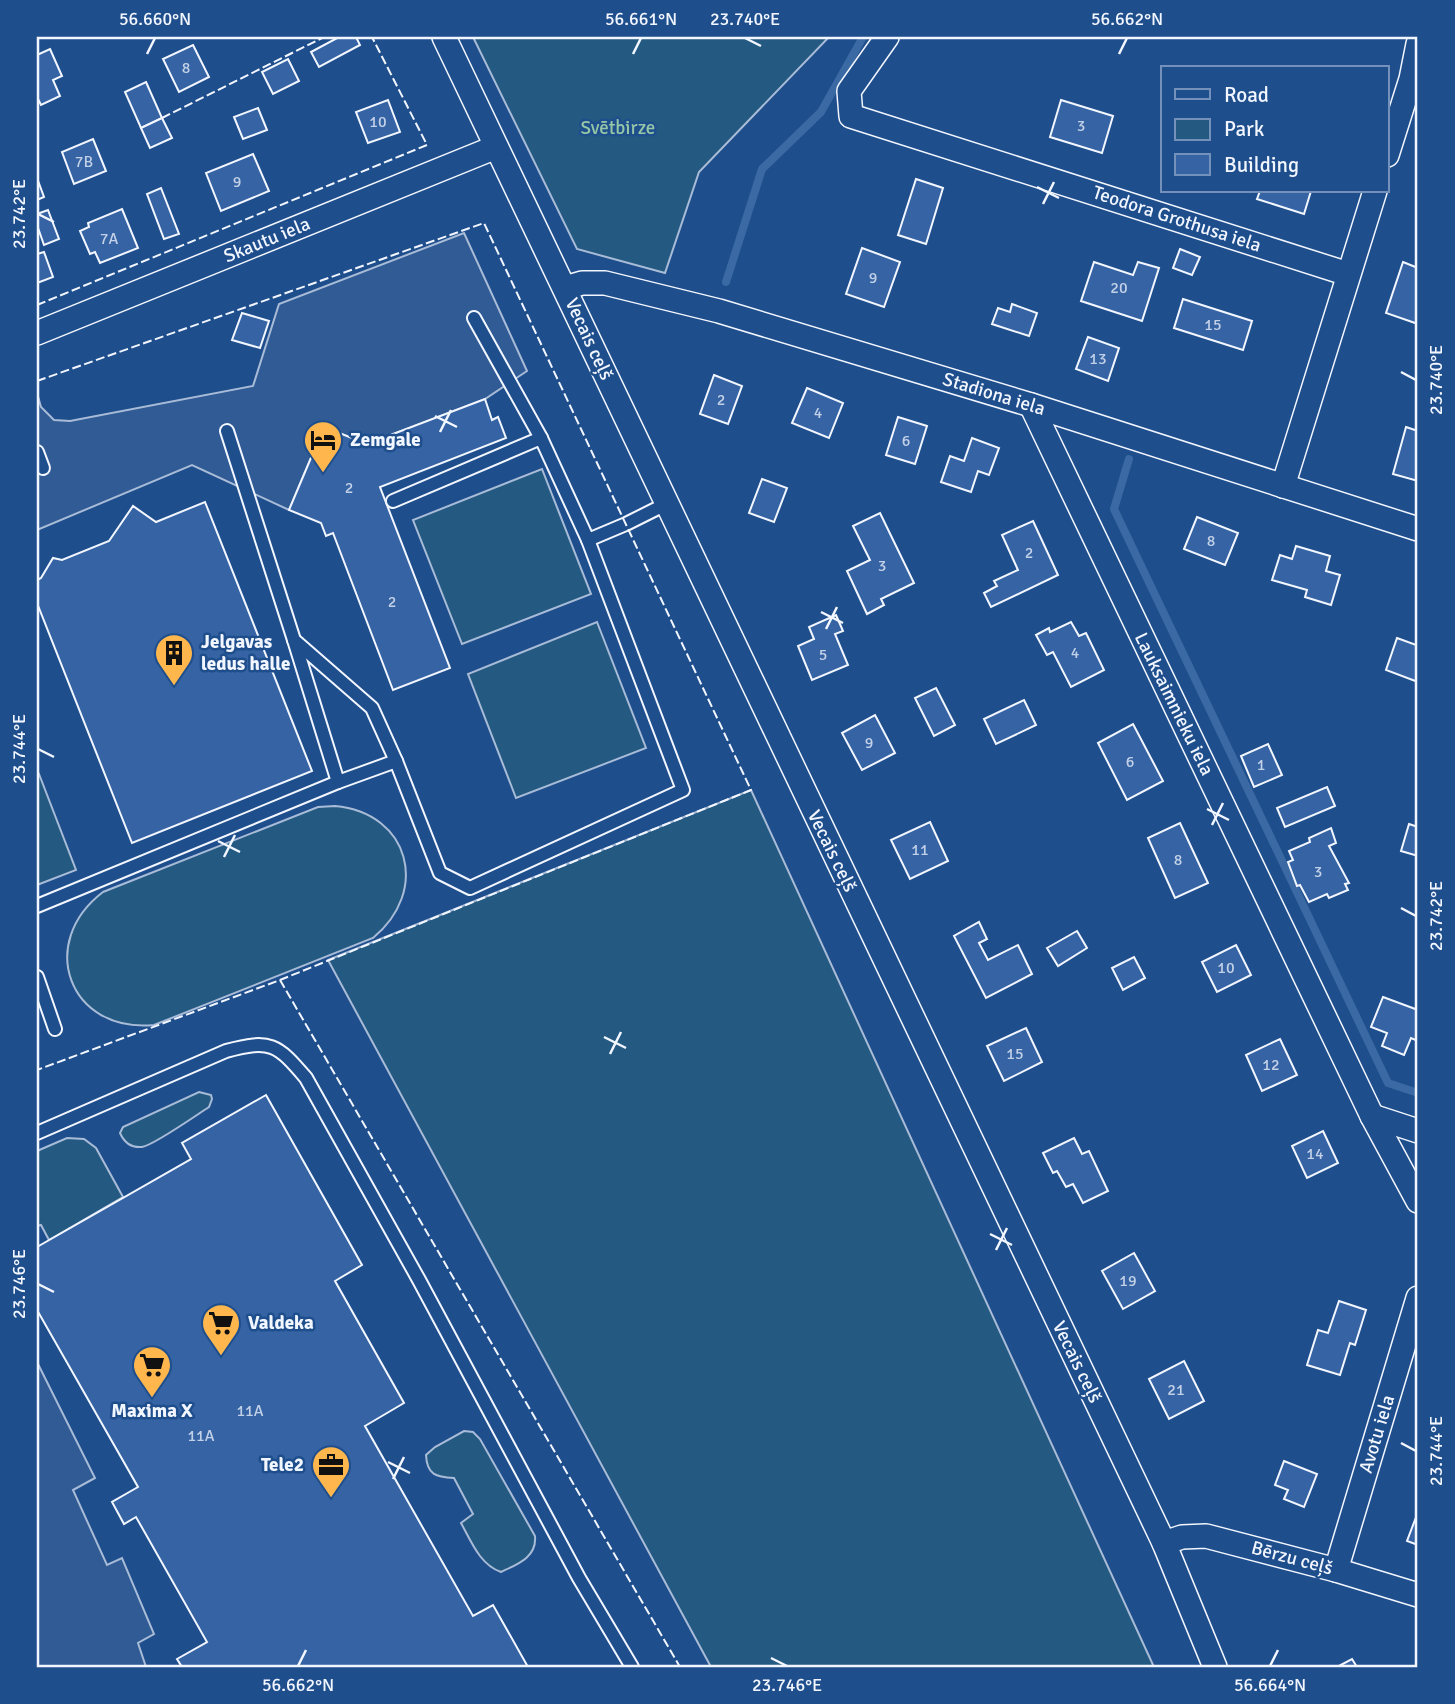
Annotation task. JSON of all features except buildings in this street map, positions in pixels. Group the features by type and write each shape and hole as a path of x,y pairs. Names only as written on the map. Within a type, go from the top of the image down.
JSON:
{"street":[{"name":"Vecais ceļš","path":"444,37 1164,1544 1215,1667"},
{"name":"Teodora Grothusa iela","path":"887,37 849,91 852,116 1348,274"},
{"path":"1388,152 1411,79 1418,44"},
{"name":"Skautu iela","path":"37,332 496,147"},
{"path":"1283,486 1375,192"},
{"name":"Stadiona iela","path":"565,288 582,283 605,282 706,308 1031,405 1418,529"},
{"name":"Lauksaimnieku iela","path":"1031,405 1372,1116 1418,1201"},
{"path":"1372,1116 1418,1131"},
{"name":"Avotu iela","path":"1336,1570 1418,1298"},
{"name":"Bērzu ceļš","path":"1164,1544 1182,1538 1206,1536 1418,1595"}],"lane":[{"path":"294,640 372,708 440,873 470,888 683,790 588,540 541,438 474,318"},
{"path":"227,431 338,782"},
{"path":"393,501 541,438"},
{"path":"37,452 43,468"},
{"path":"588,540 666,504"},
{"path":"37,906 338,782 396,761"},
{"path":"37,977 55,1029"},
{"path":"37,1133 226,1051 251,1044 268,1045 284,1052 306,1078 419,1280 579,1577 632,1667"}],"green space":[{"name":"Svētbirze","path":"473,37 829,37 699,172 665,273 577,249"},
{"path":"542,469 591,594 462,644 413,520"},
{"path":"597,622 646,748 516,798 468,674"},
{"path":"39,774 76,870 37,885 37,775"},
{"path":"751,790 1154,1667 711,1667 328,960"},
{"path":"335,806 361,812 381,823 395,838 404,857 406,877 402,899 391,919 373,938 154,1025 125,1024 101,1015 83,1000 72,981 67,959 71,935 82,913 103,892 318,807"},
{"path":"199,1092 211,1095 209,1107 156,1141 138,1147 128,1144 120,1133 123,1127"},
{"path":"67,1138 84,1139 96,1148 123,1197 49,1240 41,1225 37,1226 37,1151"},
{"path":"464,1431 473,1432 480,1439 535,1536 530,1555 501,1572 482,1558 461,1523 473,1514 454,1478 434,1474 428,1467 426,1455"}],"shaded area":[{"path":"464,233 527,371 485,399 367,444 324,427 289,510 192,465 37,530 37,393 41,407 54,420 70,421 253,386 279,304"},
{"path":"37,1362 95,1478 73,1490 107,1565 122,1558 154,1634 138,1643 146,1667 37,1667"}],"waterway":[{"path":"726,282 762,169 821,112 863,37"},
{"path":"1129,459 1114,509 1388,1083 1418,1093"}],"fence":[{"path":"162,118 324,37"},
{"path":"37,305 427,145 372,37"},
{"path":"37,381 484,223 751,790 280,980 37,1070"},
{"path":"280,980 680,1667"}],"place":[{"name":"Zemgale","path":"323,474"},
{"name":"Jelgavas ledus halle","path":"174,687"},
{"name":"Valdeka","path":"221,1357"},
{"name":"Maxima X","path":"152,1399"},
{"name":"Tele2","path":"331,1499"}]}
